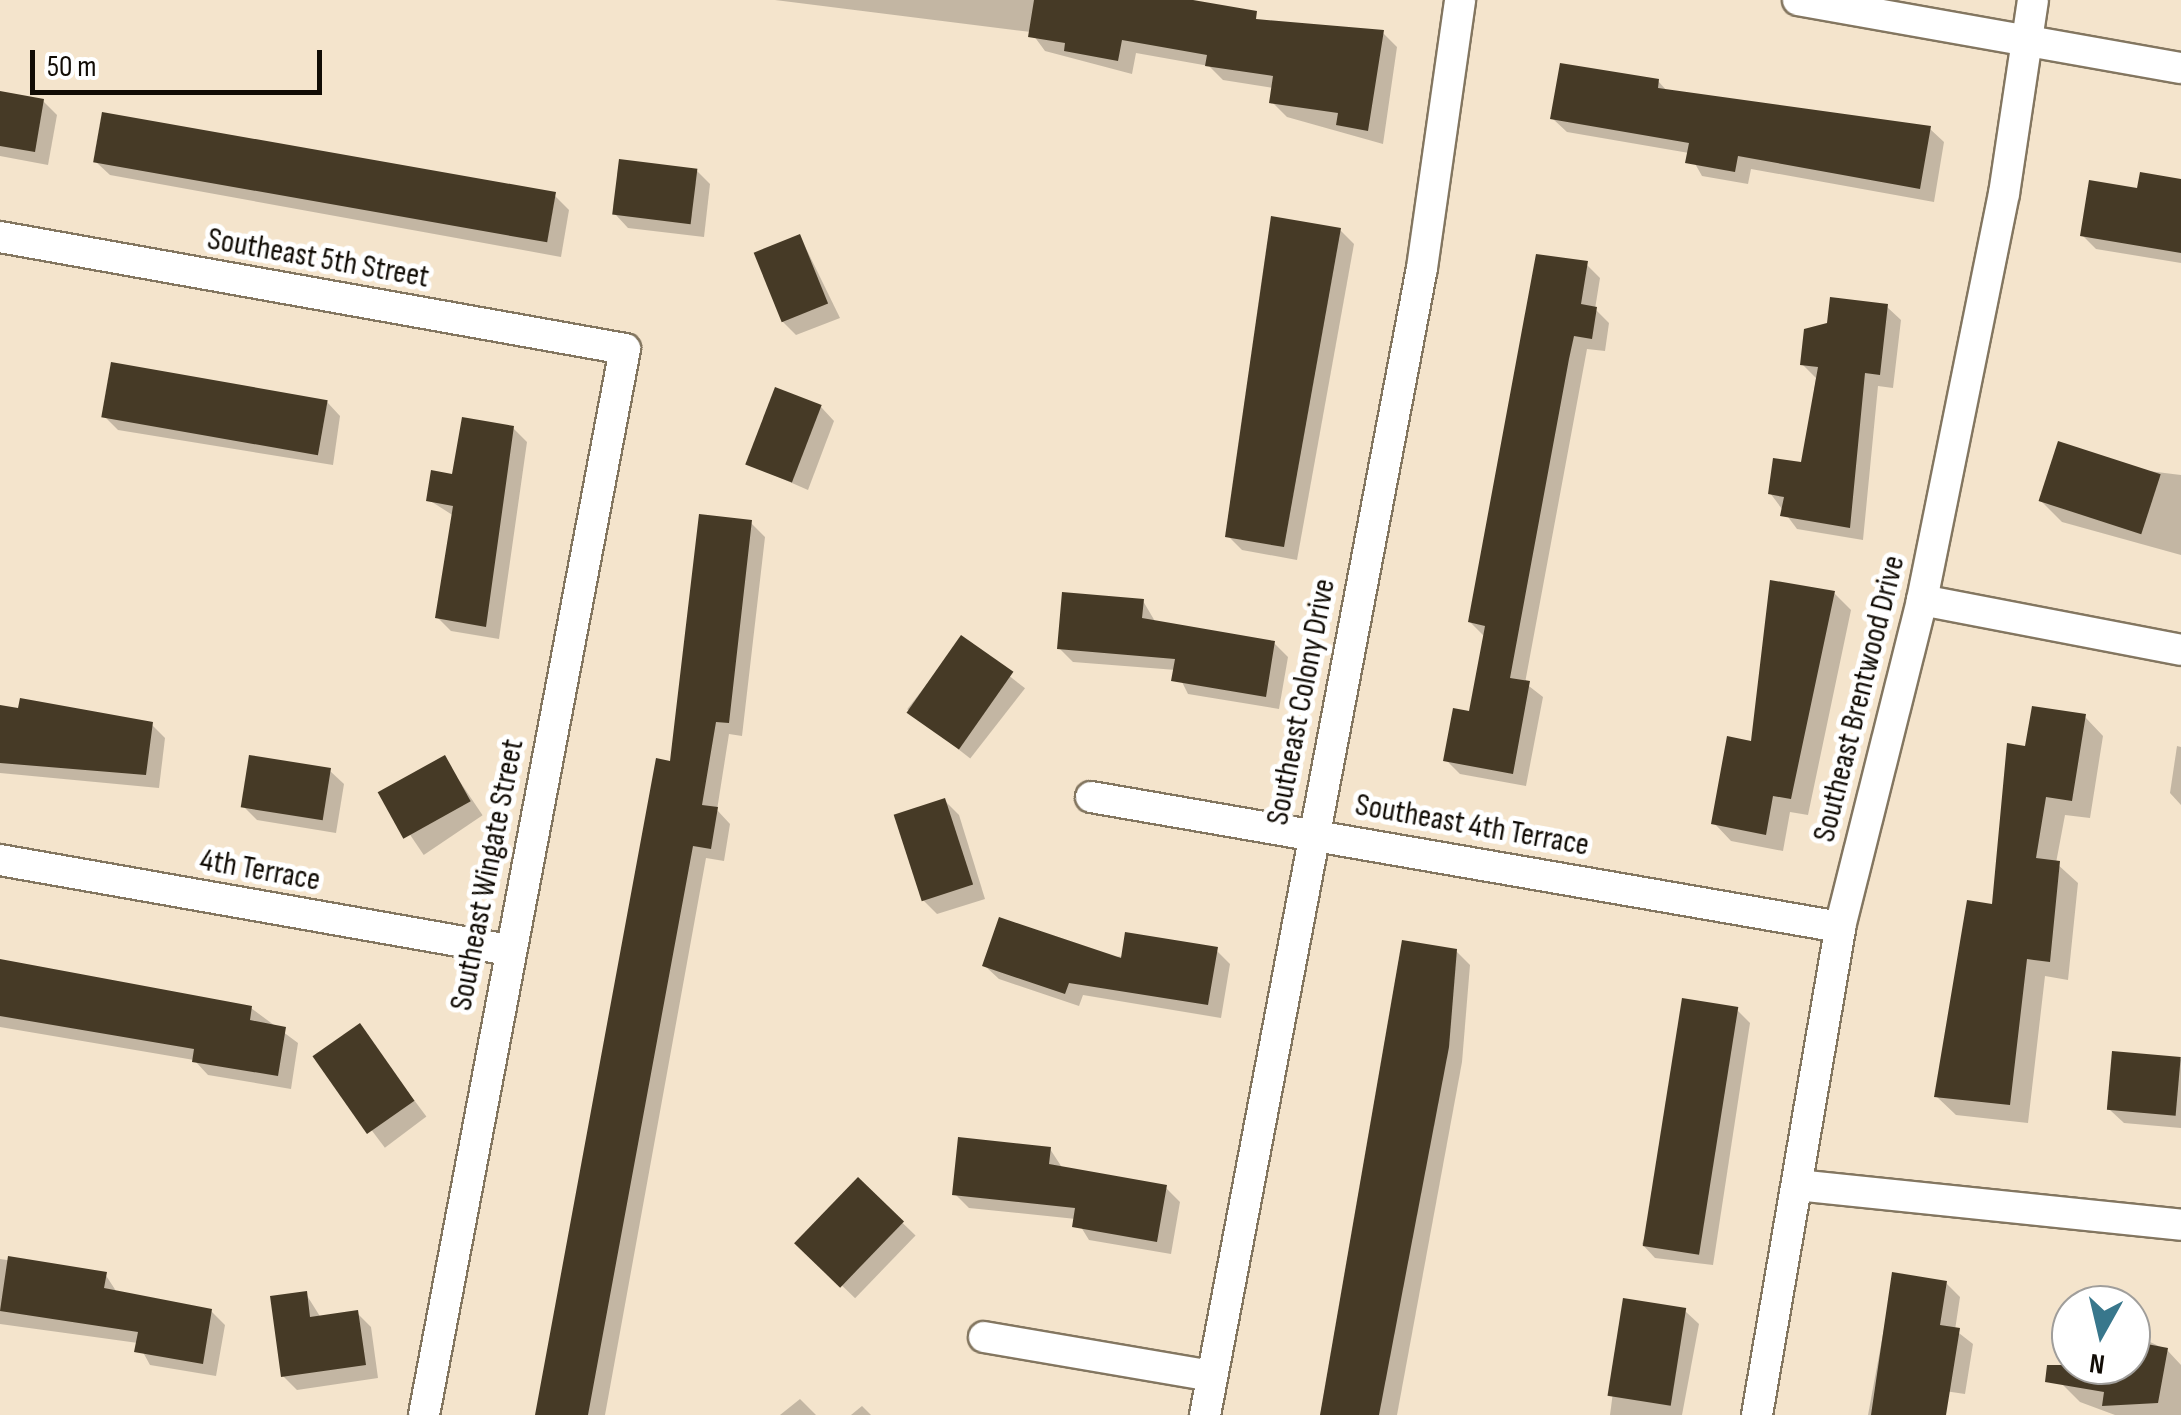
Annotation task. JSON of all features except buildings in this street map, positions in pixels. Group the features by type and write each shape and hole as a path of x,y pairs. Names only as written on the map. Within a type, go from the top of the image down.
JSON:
{"street":[{"name":"Southeast Colony Drive","path":"1205,1415 1422,268 1460,0"},
{"path":"1798,0 2025,45 2181,68"},
{"name":"Southeast Brentwood Drive","path":"1758,1415 1840,927 1922,600 2032,0"},
{"name":"Southeast 5th Street","path":"0,237 624,349"},
{"name":"Southeast Wingate Street","path":"424,1415 624,349"},
{"path":"1922,600 2181,650"},
{"name":"Southeast 4th Terrace","path":"1092,797 1840,927"},
{"name":"4th Terrace","path":"0,860 509,950"},
{"path":"1797,1185 2181,1225"},
{"path":"984,1337 1212,1376"}]}
